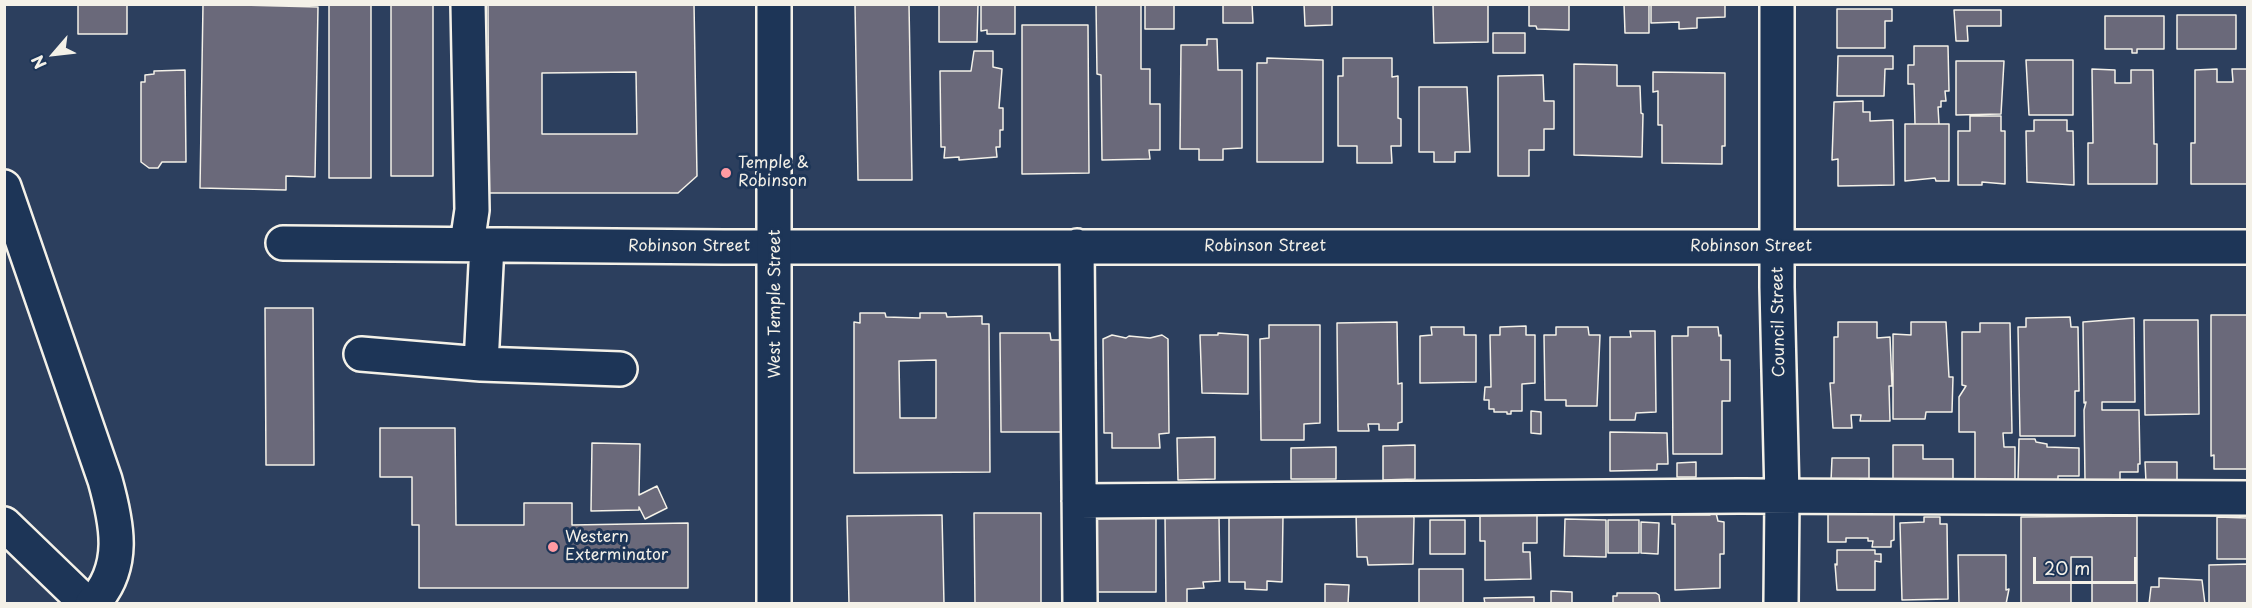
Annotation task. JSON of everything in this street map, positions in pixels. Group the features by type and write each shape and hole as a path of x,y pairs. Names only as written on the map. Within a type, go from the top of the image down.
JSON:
{"main road":[{"path":"468,4 472,210 477,245 481,364"},
{"name":"West Temple Street","path":"774,4 776,247 774,603"},
{"name":"Council Street","path":"1777,4 1779,246 1777,287 1782,496 1781,603"},
{"path":"4,187 105,480 115,517 117,551 110,580 92,603"},
{"name":"Robinson Street","path":"283,243 776,247 2247,247"},
{"path":"1077,246 1080,603"},
{"path":"361,354 481,364 620,369"},
{"path":"1079,501 1782,496 2247,498"},
{"path":"4,524 87,603"}],"building":[{"path":"78,4 127,4 127,34 78,34"},
{"path":"203,4 318,7 315,177 286,176 286,190 200,188"},
{"path":"329,4 371,4 371,178 329,178"},
{"path":"391,4 433,4 433,176 391,176"},
{"path":"488,4 694,4 697,176 678,193 489,193","holes":["636,72 637,134 542,134 542,73"]},
{"path":"855,4 909,4 912,180 858,180"},
{"path":"939,4 978,4 977,42 939,42"},
{"path":"981,4 1015,4 1015,34 987,34 987,30 981,31"},
{"path":"1096,4 1141,4 1141,69 1150,69 1150,104 1160,104 1160,150 1149,150 1150,159 1102,160 1101,75 1097,74"},
{"path":"1145,4 1174,4 1174,29 1145,29"},
{"path":"1223,4 1252,4 1253,23 1223,23"},
{"path":"1304,4 1332,4 1332,25 1305,26"},
{"path":"1529,4 1569,4 1569,30 1537,29 1536,26 1529,26"},
{"path":"1624,4 1649,4 1649,33 1625,33"},
{"path":"1651,4 1725,4 1725,17 1697,18 1697,28 1679,29 1679,22 1651,23"},
{"path":"1433,5 1488,5 1488,42 1434,43"},
{"path":"1837,9 1892,9 1892,21 1885,21 1885,48 1837,48"},
{"path":"1954,10 2001,10 2001,26 1967,26 1968,41 1956,41"},
{"path":"2177,15 2236,15 2236,49 2177,49"},
{"path":"2105,16 2164,16 2164,49 2137,49 2137,53 2132,53 2132,49 2105,49"},
{"path":"1022,25 1088,25 1089,173 1022,174"},
{"path":"1493,33 1525,33 1525,53 1493,53"},
{"path":"1207,39 1217,39 1218,70 1242,70 1242,148 1223,149 1223,160 1199,160 1199,149 1180,149 1181,45 1207,45"},
{"path":"1914,46 1948,46 1949,91 1945,91 1946,101 1941,101 1941,107 1938,107 1939,124 1915,124 1914,84 1908,84 1908,65 1914,65"},
{"path":"974,51 993,51 993,67 1002,69 999,108 1003,108 1003,130 1000,130 1000,147 996,147 997,157 959,160 959,157 944,158 945,147 941,147 940,71 971,71"},
{"path":"1838,56 1893,56 1893,69 1885,69 1884,96 1837,96"},
{"path":"1267,58 1323,60 1323,162 1257,162 1257,63 1267,63"},
{"path":"1343,58 1392,58 1392,77 1398,76 1401,146 1391,146 1392,163 1357,163 1357,146 1338,146 1338,76 1343,76"},
{"path":"2026,60 2073,60 2073,115 2029,115"},
{"path":"1956,61 2004,61 2001,114 1956,115"},
{"path":"1574,64 1617,65 1617,86 1640,86 1641,113 1643,114 1642,157 1574,155"},
{"path":"2092,69 2115,70 2115,83 2131,83 2131,70 2153,70 2157,184 2088,184 2088,143 2093,143"},
{"path":"2217,69 2217,82 2233,82 2232,69 2248,69 2248,184 2191,184 2191,143 2195,143 2195,70"},
{"path":"185,70 186,162 162,162 158,168 149,168 141,162 141,82 145,82 145,75 154,74 154,71"},
{"path":"1653,72 1725,73 1725,146 1722,146 1722,164 1662,163 1662,125 1658,125 1658,91 1653,92"},
{"path":"1543,75 1544,101 1554,101 1554,129 1544,129 1544,150 1529,150 1529,176 1498,176 1498,76"},
{"path":"1419,87 1467,87 1470,152 1455,152 1455,162 1434,162 1434,152 1419,152"},
{"path":"1863,101 1863,112 1870,112 1870,121 1893,120 1894,185 1838,186 1838,159 1832,160 1834,102"},
{"path":"1970,116 2001,116 2001,131 2005,131 2005,184 1982,182 1982,185 1958,185 1958,131 1970,131"},
{"path":"2034,120 2067,120 2067,131 2073,131 2074,185 2027,182 2026,131 2034,131"},
{"path":"1905,124 1949,124 1949,181 1936,181 1935,178 1905,181"},
{"path":"265,308 313,308 314,465 266,465"},
{"path":"860,313 885,313 886,317 920,318 920,313 946,313 947,317 982,316 982,324 989,324 990,472 854,473 854,322 860,323","holes":["936,360 936,418 900,418 899,361"]},
{"path":"2211,315 2248,315 2248,469 2214,469 2214,455 2211,456"},
{"path":"2070,317 2071,327 2078,327 2079,391 2075,391 2075,436 2020,436 2018,327 2026,327 2026,318"},
{"path":"2134,318 2135,402 2102,402 2102,410 2139,410 2140,464 2138,464 2138,472 2120,472 2120,480 2085,480 2084,410 2086,402 2084,403 2083,322"},
{"path":"2144,320 2198,320 2199,414 2145,415"},
{"path":"1397,322 1398,384 1402,383 1402,422 1398,423 1398,430 1379,430 1379,424 1368,424 1369,431 1338,431 1337,323"},
{"path":"1838,322 1877,322 1877,338 1890,337 1892,386 1889,386 1890,421 1860,421 1861,415 1851,415 1852,428 1833,428 1830,383 1834,383 1834,337 1838,337"},
{"path":"1911,322 1946,322 1949,377 1953,377 1952,412 1926,412 1925,419 1893,419 1893,334 1911,335"},
{"path":"1980,323 2010,323 2012,433 2003,433 2004,447 2015,447 2015,480 1975,480 1975,432 1959,432 1959,397 1966,386 1962,385 1962,332 1980,332"},
{"path":"1269,325 1320,325 1320,423 1304,424 1304,440 1261,440 1260,339 1269,338"},
{"path":"1526,326 1526,335 1535,335 1535,383 1522,384 1522,411 1511,411 1511,414 1494,412 1494,409 1489,409 1489,400 1484,400 1485,387 1491,387 1490,335 1500,335 1500,327"},
{"path":"1431,327 1464,327 1464,335 1476,335 1476,382 1420,383 1420,336 1432,335"},
{"path":"1556,327 1588,327 1589,335 1600,335 1597,406 1566,406 1566,400 1545,400 1544,335 1556,335"},
{"path":"1688,327 1718,327 1719,336 1721,335 1721,360 1730,360 1730,401 1722,401 1722,454 1673,454 1672,336 1688,336"},
{"path":"1630,331 1655,331 1656,412 1636,413 1635,420 1610,420 1610,337 1631,337"},
{"path":"1000,333 1050,333 1051,340 1060,340 1061,432 1001,432"},
{"path":"1218,333 1248,335 1248,394 1202,393 1200,335 1218,335"},
{"path":"1112,335 1126,338 1129,336 1150,338 1162,335 1168,339 1169,433 1159,434 1160,448 1112,448 1112,433 1104,433 1103,339"},
{"path":"1531,411 1541,412 1541,434 1531,433"},
{"path":"380,428 455,428 456,525 524,525 524,503 572,503 572,525 688,523 688,588 419,588 419,525 412,525 412,477 380,477"},
{"path":"1610,432 1667,433 1668,464 1657,464 1657,470 1610,471"},
{"path":"1215,437 1215,479 1178,480 1177,438"},
{"path":"2019,439 2035,439 2036,442 2047,444 2047,447 2079,448 2079,476 2058,476 2058,481 2018,481"},
{"path":"592,443 640,444 639,495 657,486 667,508 645,519 639,507 639,510 591,511"},
{"path":"1415,445 1415,479 1383,480 1383,446"},
{"path":"1893,445 1923,445 1923,459 1953,459 1953,481 1893,480"},
{"path":"1336,447 1336,479 1291,479 1291,448"},
{"path":"1832,458 1869,458 1869,481 1831,481"},
{"path":"1696,462 1696,477 1677,477 1677,463"},
{"path":"2145,462 2177,462 2177,482 2146,482"},
{"path":"1828,506 1894,511 1894,540 1891,541 1891,547 1872,547 1873,541 1868,541 1868,538 1846,538 1846,542 1828,542"},
{"path":"1710,509 1715,509 1718,521 1724,522 1724,554 1720,554 1720,588 1675,590 1675,524 1672,524 1672,515 1710,515"},
{"path":"1412,510 1414,518 1413,564 1368,565 1367,557 1357,557 1356,511"},
{"path":"974,513 1041,513 1041,604 975,604"},
{"path":"1480,514 1537,514 1537,543 1523,543 1523,552 1530,552 1531,579 1485,580 1485,541 1480,541"},
{"path":"942,515 944,604 849,604 847,516"},
{"path":"1094,515 1156,515 1156,592 1095,592"},
{"path":"1219,515 1220,581 1203,582 1204,588 1187,589 1187,604 1166,604 1165,516"},
{"path":"1229,516 1283,516 1282,582 1267,581 1267,590 1245,589 1245,582 1229,582"},
{"path":"2137,516 2137,604 2092,604 2092,557 2071,557 2071,604 2021,604 2021,517"},
{"path":"1924,517 1940,517 1940,524 1947,524 1948,599 1902,600 1900,523 1924,522"},
{"path":"2217,517 2248,518 2248,559 2217,559"},
{"path":"1565,519 1606,520 1606,557 1564,556"},
{"path":"1430,520 1465,520 1465,554 1430,554"},
{"path":"1608,520 1639,520 1639,553 1608,553"},
{"path":"1641,522 1659,523 1658,554 1641,553"},
{"path":"1837,550 1875,550 1875,554 1881,554 1881,562 1875,561 1875,590 1837,590 1835,564 1837,565"},
{"path":"1958,555 2006,555 2006,590 2009,589 2006,604 1959,604"},
{"path":"2248,564 2248,604 2209,604 2209,565"},
{"path":"1419,569 1463,569 1463,604 1419,604"},
{"path":"2159,578 2202,580 2205,604 2149,604 2151,587 2159,587"},
{"path":"1325,584 1349,585 1348,604 1325,604"},
{"path":"1551,591 1572,592 1572,604 1551,604"},
{"path":"1617,593 1656,593 1659,595 1660,604 1613,604 1613,596 1617,596"},
{"path":"1534,597 1534,604 1485,604 1484,598"}],"place":[{"name":"Temple & Robinson","path":"726,173"},
{"name":"Western Exterminator","path":"553,547"}]}
